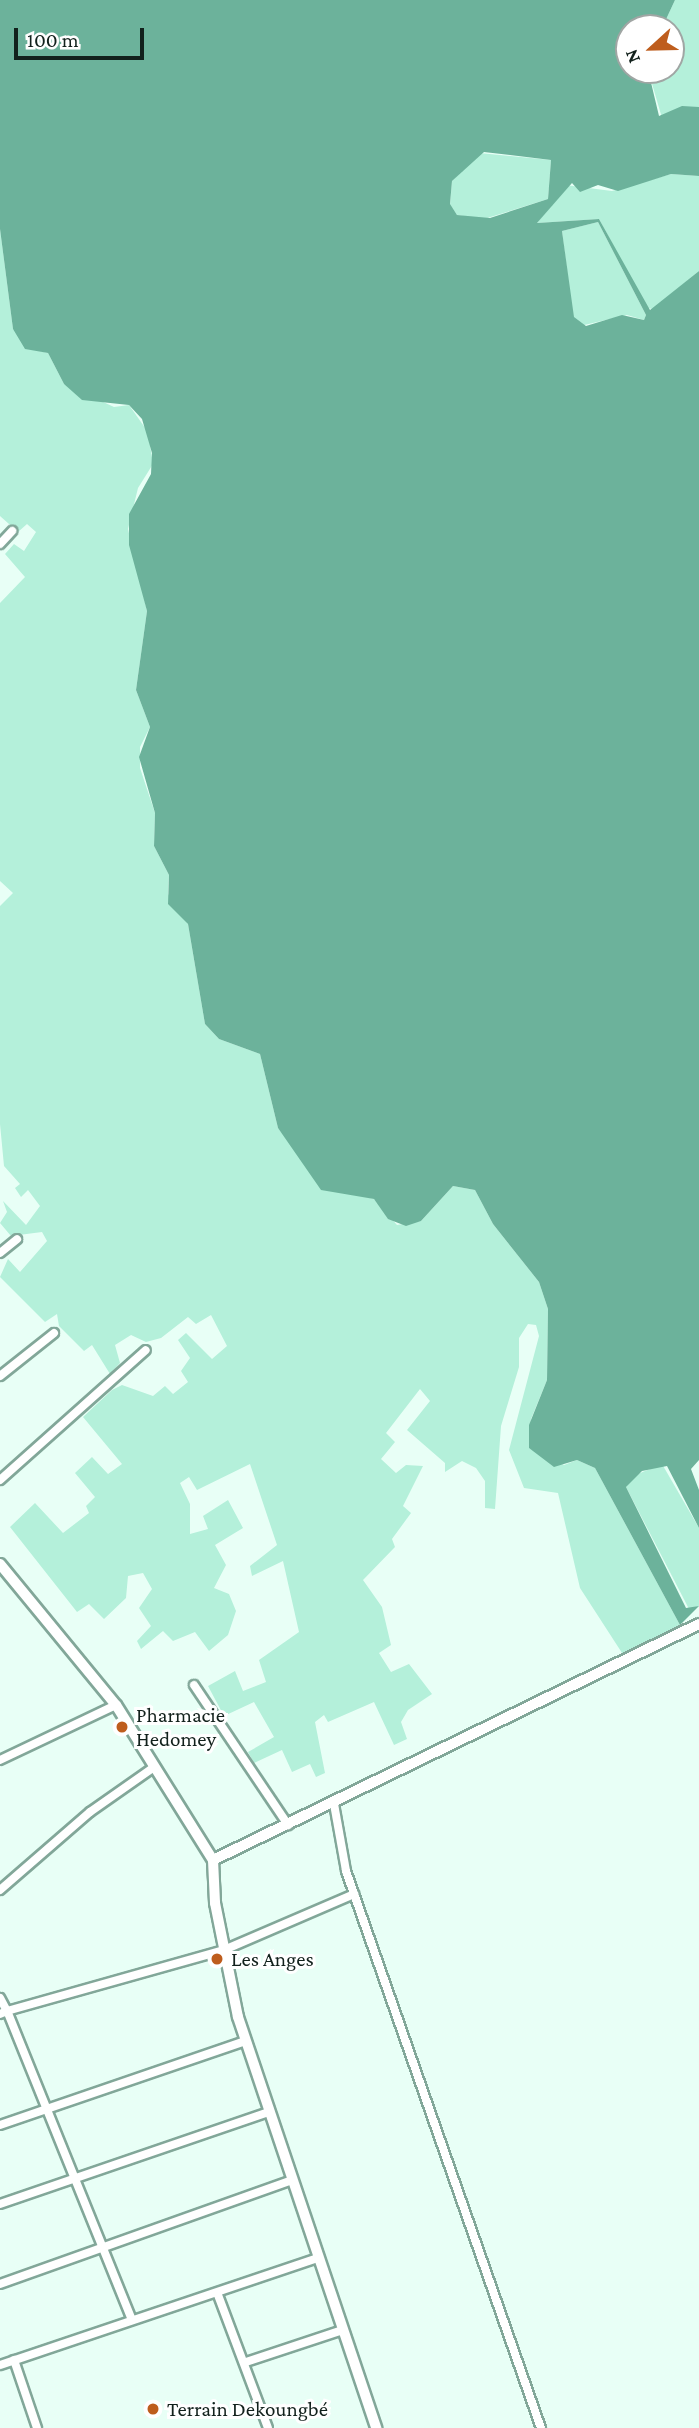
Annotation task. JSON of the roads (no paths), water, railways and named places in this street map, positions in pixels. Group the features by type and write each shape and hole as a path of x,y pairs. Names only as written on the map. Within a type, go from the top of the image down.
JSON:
{"street":[{"path":"0,544 12,531"},
{"path":"0,1254 17,1239"},
{"path":"0,1376 54,1333"},
{"path":"0,1480 146,1350"},
{"path":"0,1564 116,1705 214,1860 224,1950 245,2040 315,2259 376,2428"},
{"path":"214,1860 334,1804 699,1624"},
{"path":"194,1685 288,1825"},
{"path":"0,1760 116,1705"},
{"path":"1,1886 90,1812 154,1768"},
{"path":"334,1804 354,1894 440,2123 541,2428"},
{"path":"3,2012 224,1950 354,1894"},
{"path":"0,1998 3,2012 49,2107 132,2319"},
{"path":"0,2125 245,2040"},
{"path":"0,2204 269,2112"},
{"path":"0,2284 105,2250 290,2181"},
{"path":"0,2365 132,2319 218,2295 315,2259"},
{"path":"218,2295 246,2362 268,2428"},
{"path":"246,2362 340,2331"},
{"path":"14,2360 37,2428"}],"place":[{"name":"Pharmacie Hedomey","path":"122,1727"},
{"name":"Les Anges","path":"217,1959"},
{"name":"Terrain Dekoungbé","path":"153,2409"}]}
